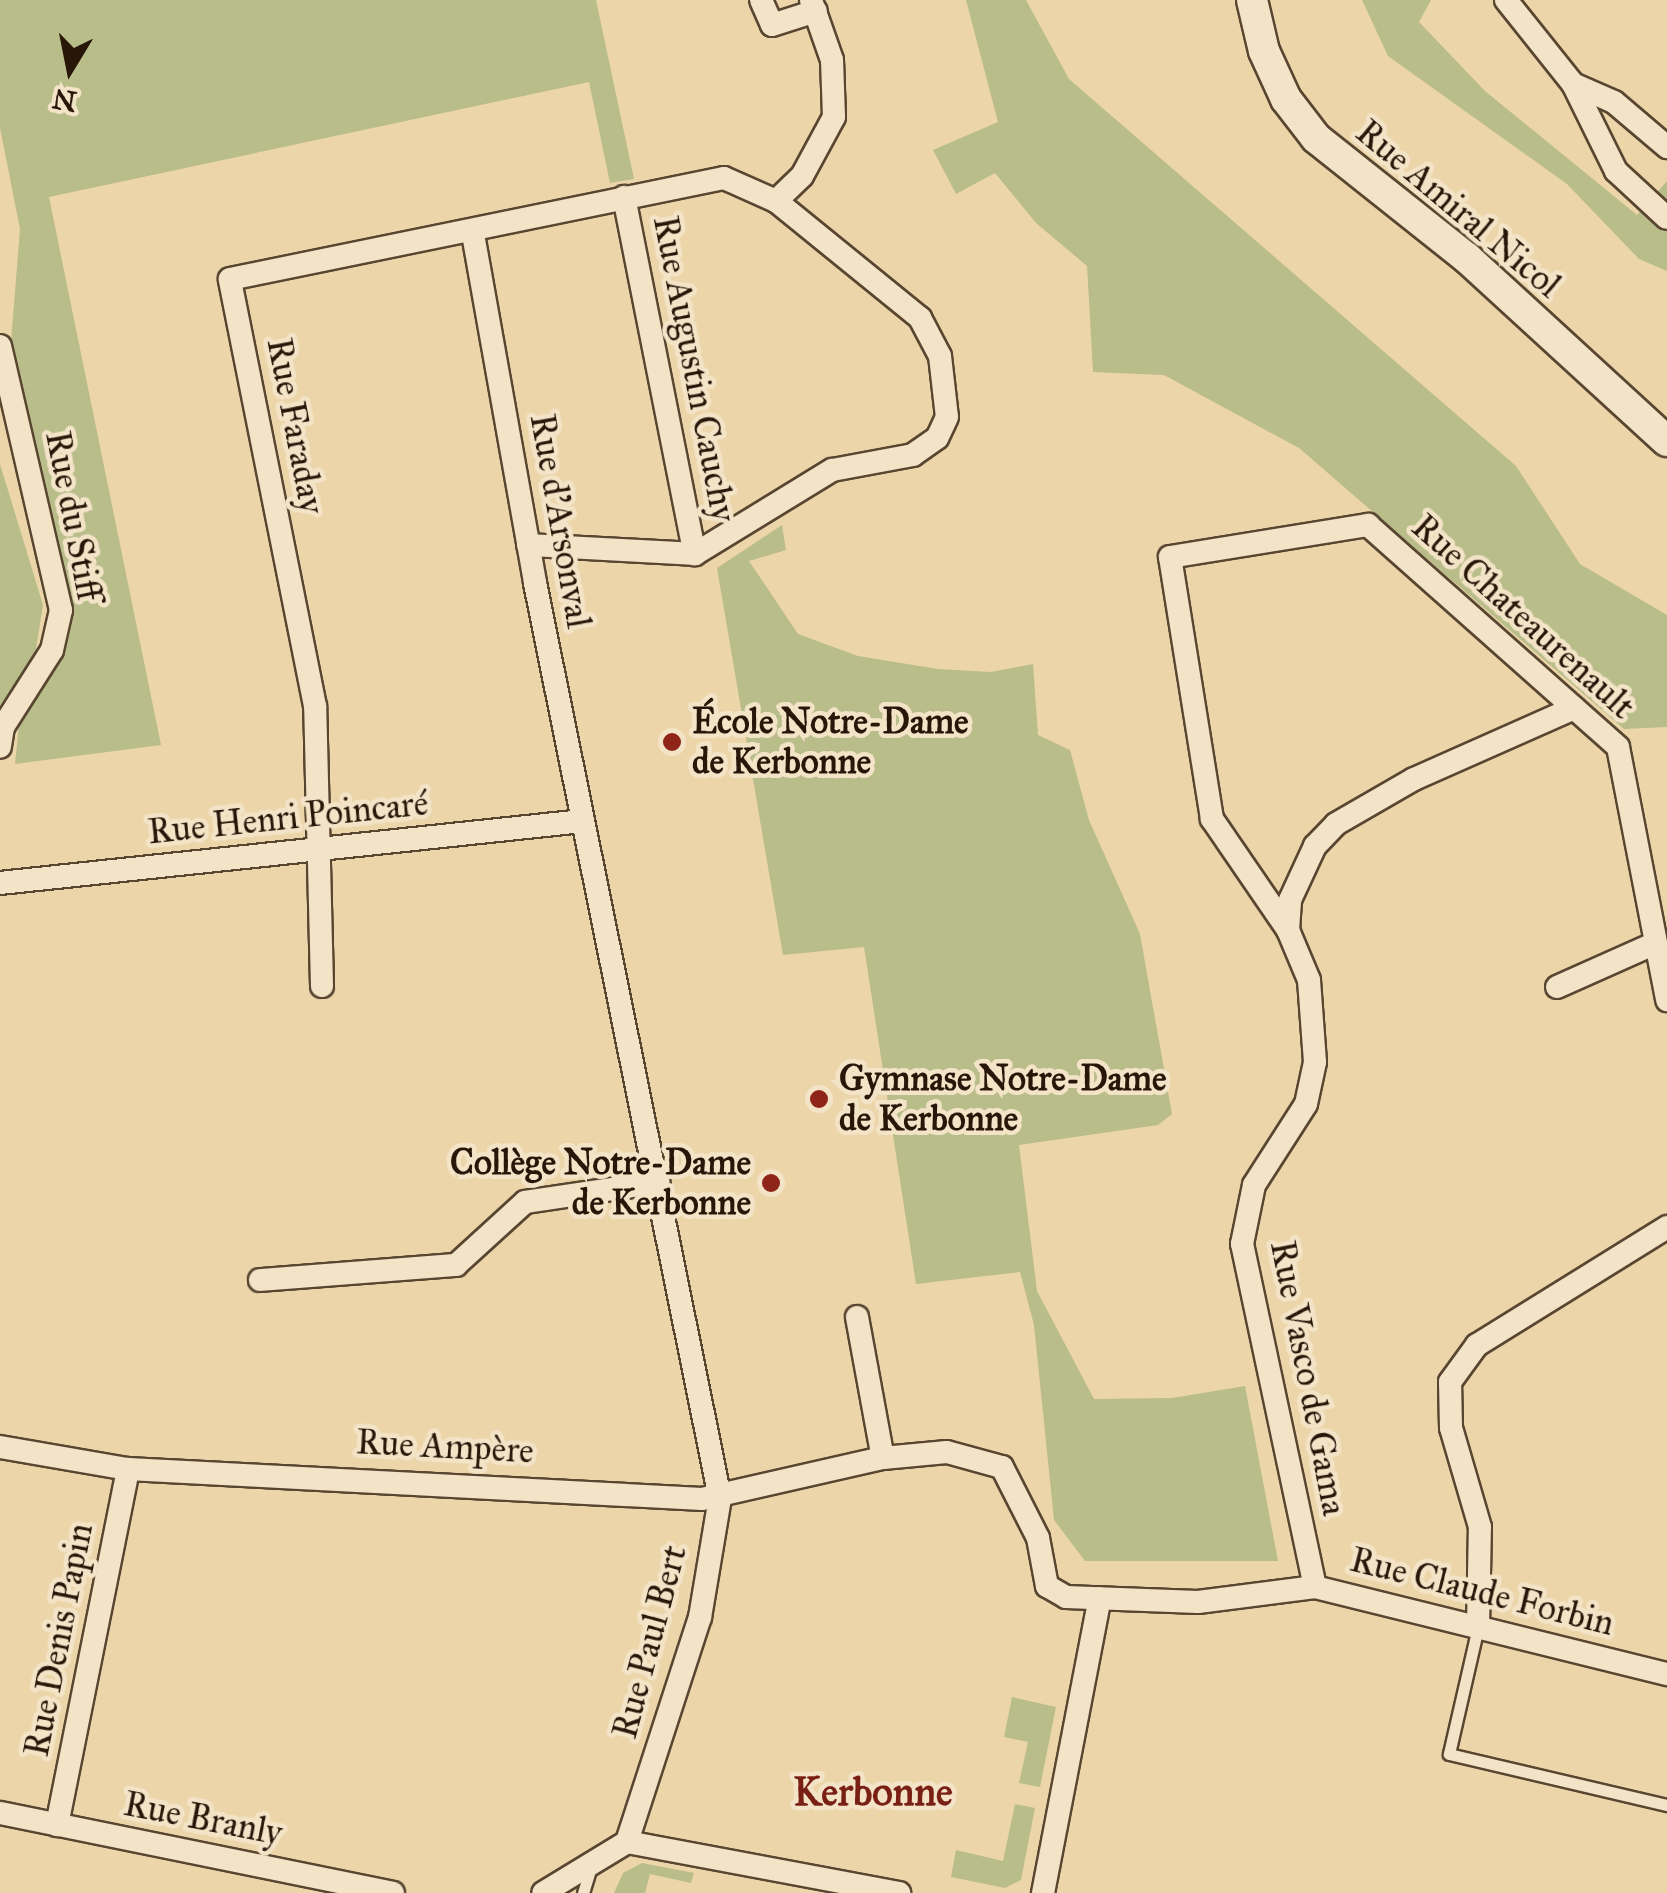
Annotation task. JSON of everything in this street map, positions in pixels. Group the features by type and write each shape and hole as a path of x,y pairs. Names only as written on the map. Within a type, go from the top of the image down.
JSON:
{"street":[{"path":"761,0 772,25 814,5 832,60 834,117 802,176 776,201"},
{"name":"Rue Amiral Nicol","path":"1252,0 1264,51 1286,99 1316,138 1467,258 1667,442"},
{"path":"1506,0 1573,84 1616,170 1667,218"},
{"path":"1573,84 1614,102 1667,148"},
{"name":"Rue Faraday","path":"322,986 315,706 230,279 473,234 624,197 724,178 776,201 920,318 940,356 947,417 937,438 913,455 832,470 695,554"},
{"name":"Rue Augustin Cauchy","path":"624,197 695,554"},
{"name":"Rue d'Arsonval","path":"473,234 528,545 583,821"},
{"name":"Rue du Stiff","path":"0,747 3,728 52,650 62,610 2,352"},
{"name":"Rue Chateaurenault","path":"1288,930 1212,819 1170,557 1368,524 1618,747 1667,1000"},
{"path":"528,545 695,554"},
{"path":"1288,930 1300,872 1336,824 1414,779 1574,708"},
{"name":"Rue Henri Poincaré","path":"0,883 583,821"},
{"name":"Rue Paul Bert","path":"583,821 720,1498 700,1616 627,1842"},
{"name":"Rue Vasco de Gama","path":"1288,930 1309,980 1315,1062 1306,1104 1254,1186 1242,1244 1315,1587"},
{"path":"1557,987 1656,943"},
{"path":"260,1280 456,1266 526,1202 659,1182"},
{"path":"1478,1627 1480,1527 1451,1428 1450,1382 1476,1345 1667,1227"},
{"path":"857,1317 882,1458"},
{"name":"Rue Ampère","path":"0,1446 128,1469 720,1498 882,1458 947,1452 1002,1467 1038,1538 1047,1586 1066,1597 1100,1598"},
{"name":"Rue Denis Papin","path":"57,1825 128,1469"},
{"name":"Rue Claude Forbin","path":"1100,1598 1198,1602 1315,1587 1667,1674"},
{"path":"1042,1893 1100,1598"},
{"name":"Rue Branly","path":"0,1813 393,1893"},
{"path":"544,1893 627,1842 899,1893"}],"lane":[{"path":"1478,1627 1449,1754 1667,1805"},
{"path":"583,1893 592,1862"}],"green space":[{"path":"0,0 596,0 634,179 610,183 589,82 49,197 161,745 15,764 20,714 64,646 70,611 11,342 20,229 0,128"},
{"path":"966,0 1026,0 1069,79 1516,466 1580,564 1667,615 1667,727 1624,729 1299,448 1164,375 1093,372 1087,266 1036,223 995,173 956,194 933,150 998,122"},
{"path":"1362,0 1431,0 1419,22 1485,91 1637,215 1667,181 1667,271 1639,259 1567,184 1388,56"},
{"path":"0,464 43,605 35,655 0,705"},
{"path":"782,525 786,550 749,561 798,634 858,656 938,669 991,672 1033,664 1038,735 1070,750 1089,820 1140,934 1172,1114 1158,1125 1019,1145 1037,1291 1094,1399 1172,1398 1245,1386 1278,1561 1085,1561 1054,1520 1034,1325 1020,1272 916,1284 864,947 783,955 717,568"},
{"path":"1012,1697 1056,1707 1040,1787 1019,1783 1028,1742 1004,1737"},
{"path":"1015,1804 1035,1808 1021,1880 1005,1888 951,1877 956,1850 1003,1861"},
{"path":"642,1863 694,1873 691,1883 650,1874 645,1893 614,1893 623,1873"}],"place":[{"name":"École Notre-Dame de Kerbonne","path":"672,742"},
{"name":"Gymnase Notre-Dame de Kerbonne","path":"819,1099"},
{"name":"Collège Notre-Dame de Kerbonne","path":"771,1183"}],"district":[{"name":"Kerbonne","path":"873,1792"}]}
